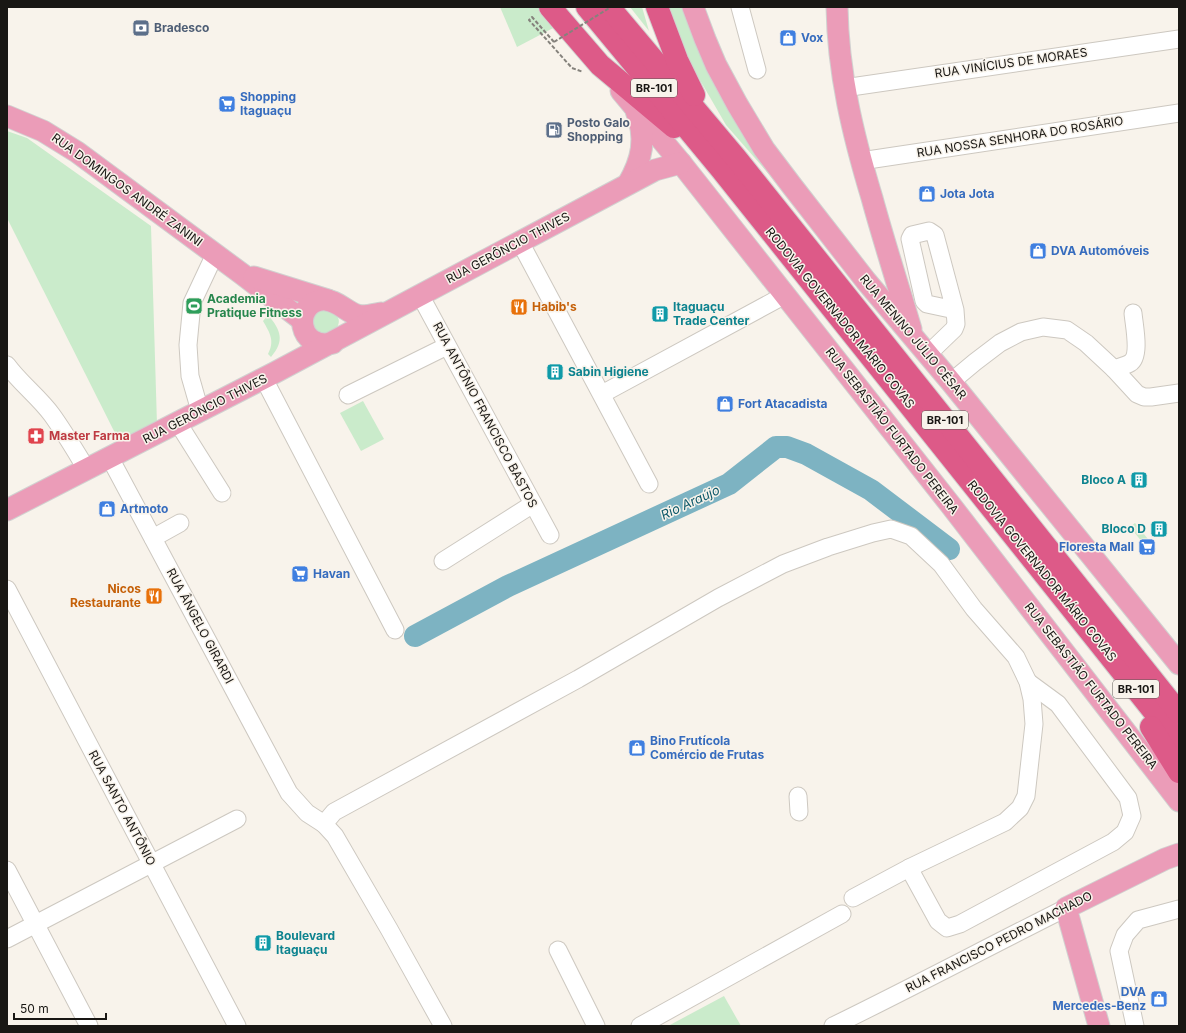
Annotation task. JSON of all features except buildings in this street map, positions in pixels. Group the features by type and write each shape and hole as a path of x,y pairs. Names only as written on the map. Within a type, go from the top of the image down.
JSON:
{"highway":[{"path":"550,7 600,64 721,169"},
{"name":"RODOVIA GOVERNADOR MÁRIO COVAS","path":"587,7 721,169 1179,743"},
{"name":"RODOVIA GOVERNADOR MÁRIO COVAS","path":"610,7 736,158 1179,713"},
{"path":"657,7 677,60 711,128"},
{"path":"1093,634 1179,772"}],"main road":[{"name":"RUA MENINO JÚLIO CÉSAR","path":"694,7 716,65 764,149 866,282 928,354 1172,647 1179,664"},
{"path":"837,7 840,59 844,88 861,161 888,257 914,338"},
{"name":"RUA SEBASTIÃO FURTADO PEREIRA","path":"600,64 681,163 956,512 1179,801"},
{"path":"628,184 635,172 640,158 642,144 641,123 633,105"},
{"name":"RUA DOMINGOS ANDRÉ ZANINI","path":"7,116 33,125 56,138 242,274 304,327"},
{"path":"655,170 661,152 661,144 657,133"},
{"name":"RUA GERÔNCIO THIVES","path":"7,510 336,341 655,170 681,163"},
{"path":"866,282 888,257"},
{"path":"242,274 334,303 358,316 388,312"},
{"path":"269,376 298,354 304,344 304,327 304,313 308,307 315,302 321,300 334,303 343,311 346,322 344,333 336,341 325,344 318,344 311,340 304,327"},
{"name":"RUA FRANCISCO PEDRO MACHADO","path":"1066,908 1172,857 1179,839"},
{"path":"1066,908 1099,1026"}],"street":[{"path":"740,7 757,70"},
{"name":"RUA VINÍCIUS DE MORAES","path":"844,88 1179,39"},
{"name":"RUA NOSSA SENHORA DO ROSÁRIO","path":"861,161 1179,113"},
{"path":"520,242 650,484"},
{"path":"200,411 190,376 188,345 192,302 215,254"},
{"name":"RUA ANTÔNIO FRANCISCO BASTOS","path":"420,295 550,535"},
{"path":"602,394 785,295"},
{"path":"928,354 954,329 956,324 955,310"},
{"path":"1114,369 1130,363 1134,358 1136,351 1132,313"},
{"path":"951,382 1000,344 1021,332 1043,327 1067,330 1086,343 1114,369 1137,394 1144,397 1151,397 1179,393"},
{"path":"348,395 448,346"},
{"path":"10,374 24,385 52,415 87,470"},
{"path":"269,376 395,630"},
{"path":"178,423 222,492"},
{"name":"RUA ÂNGELO GIRARDI","path":"110,458 289,793 307,813 324,824 335,836 443,1026"},
{"path":"442,560 533,504"},
{"path":"153,538 180,523"},
{"path":"324,824 334,812 578,679 718,598 783,564 828,547 891,528 911,536 941,564 974,609 1016,657 1028,682 1032,699 1034,724 1026,796 1020,808 1005,822 909,868 853,898"},
{"name":"RUA SANTO ANTÔNIO","path":"7,589 237,1026"},
{"path":"909,868 938,921 947,928 960,924 1113,842 1125,832 1132,816 1128,798 1058,704 1028,682"},
{"path":"7,939 237,819"},
{"path":"7,870 89,1026"},
{"name":"RUA FRANCISCO PEDRO MACHADO","path":"833,1026 951,968 1066,908"},
{"path":"1135,1026 1120,951 1125,935 1138,920 1179,909"},
{"path":"640,1026 842,914"},
{"path":"558,950 596,1026"}],"path":[{"path":"554,42 610,7"}],"green space":[{"path":"500,7 541,7 557,26 517,47"},
{"path":"630,7 642,7 649,31"},
{"path":"667,7 686,7 788,196 726,125 686,56"},
{"path":"7,131 27,138 151,226 157,424 120,443 7,218"},
{"path":"323,308 333,313 338,318 338,325 331,335 315,333 311,316"},
{"path":"268,315 276,326 280,336 278,346 271,357 268,354 271,345 271,337 263,321"},
{"path":"363,401 384,439 361,451 340,413"},
{"path":"1135,523 1156,549 1151,553 1130,527"},
{"path":"724,996 741,1026 668,1026"}],"waterway":[{"name":"Rio Araújo","path":"415,636 508,586 729,484 776,447 787,447 806,454 871,490 949,549"}],"place":[{"name":"Bradesco","path":"141,28"},
{"name":"Vox","path":"788,38"},
{"name":"Shopping Itaguaçu","path":"227,104"},
{"name":"Posto Galo Shopping","path":"554,130"},
{"name":"Jota Jota","path":"927,194"},
{"name":"DVA Automóveis","path":"1038,251"},
{"name":"Academia Pratique Fitness","path":"194,306"},
{"name":"Habib's","path":"519,307"},
{"name":"Itaguaçu Trade Center","path":"660,314"},
{"name":"Sabin Higiene","path":"555,372"},
{"name":"Fort Atacadista","path":"725,404"},
{"name":"Master Farma","path":"36,436"},
{"name":"Bloco A","path":"1139,480"},
{"name":"Artmoto","path":"107,509"},
{"name":"Bloco D","path":"1159,529"},
{"name":"Floresta Mall","path":"1147,547"},
{"name":"Havan","path":"300,574"},
{"name":"Nicos Restaurante","path":"154,596"},
{"name":"Bino Frutícola Comércio de Frutas","path":"637,748"},
{"name":"Boulevard Itaguaçu","path":"263,943"},
{"name":"DVA Mercedes-Benz","path":"1159,999"}]}
